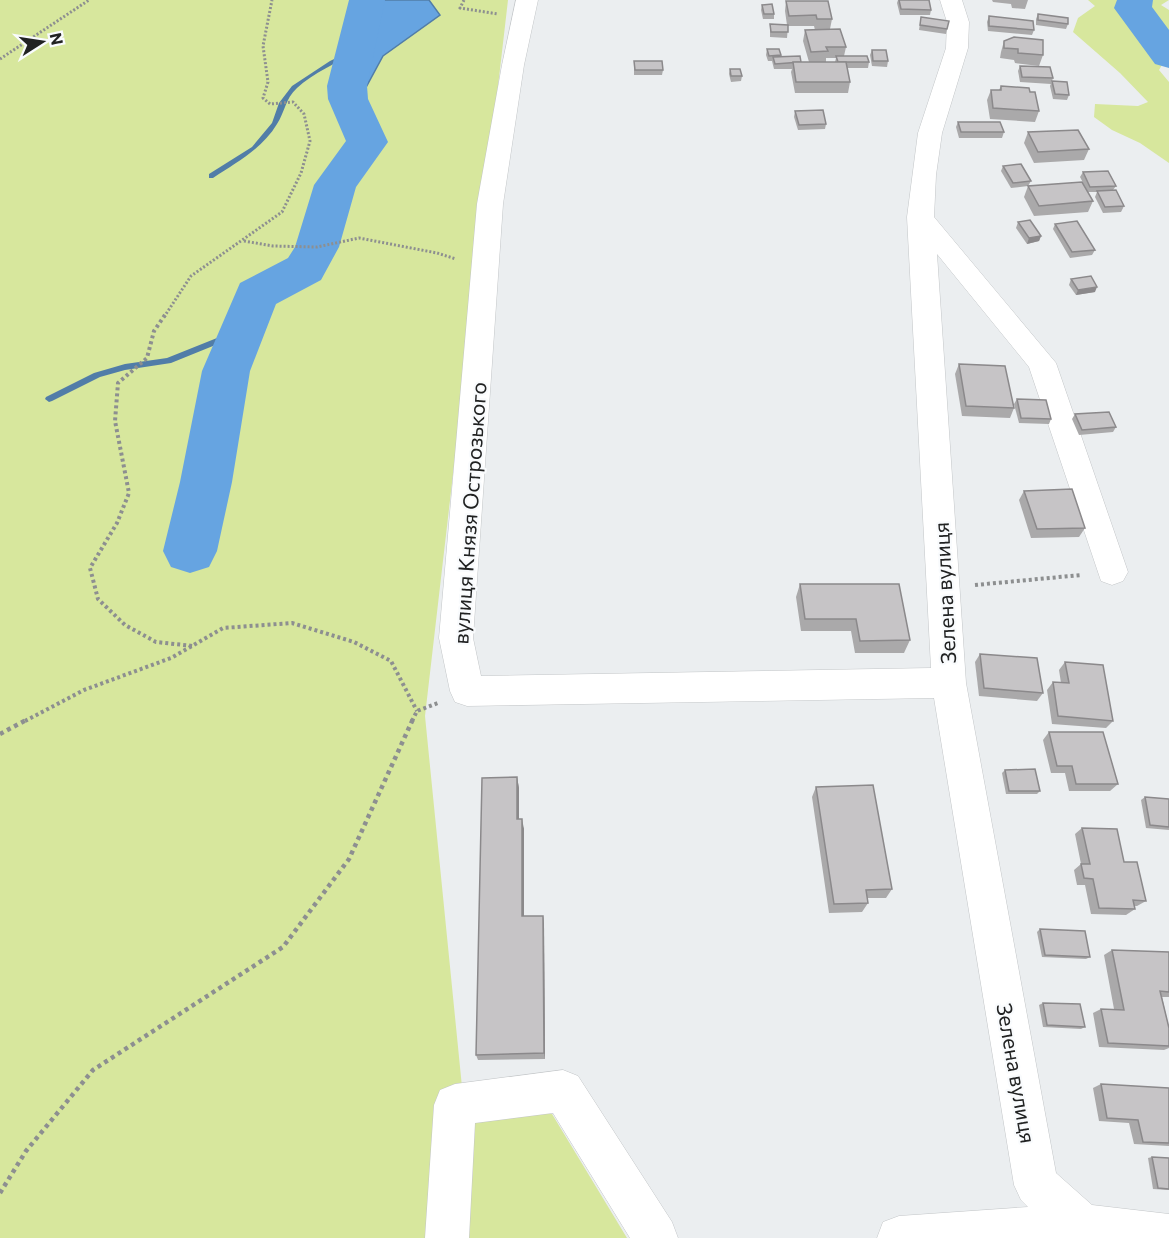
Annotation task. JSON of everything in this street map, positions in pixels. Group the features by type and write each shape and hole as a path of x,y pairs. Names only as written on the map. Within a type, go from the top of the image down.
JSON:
{"street":[{"name":"Зелена вулиця","path":"951,0 958,24 954,60 940,95 930,134 920,217 945,588 949,683 1036,1185 1082,1226"},
{"name":"вулиця Князя Острозького","path":"467,691 456,638 490,204 525,9"},
{"path":"920,217 1042,363 1112,572"},
{"path":"467,691 949,683"},
{"path":"447,1238 455,1105 563,1091 656,1238"},
{"path":"899,1238 1082,1226 1169,1236"}],"path":[{"path":"0,58 89,0"},
{"path":"193,646 156,642 125,625 98,599 90,568 117,523 129,493 115,421 118,383 147,358 154,331 190,276 244,241 282,212 301,173 310,141 304,114 292,102 270,104 263,98 268,82 263,46 272,0"},
{"path":"464,0 460,8 525,9"},
{"path":"244,241 273,246 317,247 359,238 437,253 485,268"},
{"path":"945,588 1112,572"},
{"path":"0,734 84,690 171,658 223,628 292,623 354,642 391,661 417,711"},
{"path":"0,1193 26,1151 93,1070 284,947 349,859 417,711 467,691"}],"green space":[{"path":"0,0 359,0 351,30 363,91 383,56 439,15 429,0 508,0 425,716 462,1087 552,1114 627,1238 0,1238"},
{"path":"1088,0 1169,0 1161,5 1169,10 1169,53 1159,70 1169,82 1169,163 1140,143 1112,130 1094,117 1095,104 1138,106 1148,102 1120,73 1073,32 1078,18 1095,6"}],"water":[{"path":"359,0 429,0 440,15 383,56 364,91 347,86 351,30"}],"building":[{"path":"899,0 929,0 931,10 901,9"},
{"path":"786,1 828,1 832,19 817,19 816,15 789,16"},
{"path":"772,4 774,14 764,14 762,5"},
{"path":"1038,14 1068,18 1068,24 1038,20"},
{"path":"989,16 1033,21 1034,30 989,26"},
{"path":"921,17 949,21 947,29 920,25"},
{"path":"770,24 788,25 788,32 771,32"},
{"path":"840,29 846,47 826,47 828,51 811,52 805,30"},
{"path":"1014,37 1043,40 1043,55 1018,53 1018,49 1004,48 1004,41"},
{"path":"767,49 779,49 781,55 769,56"},
{"path":"872,50 886,50 888,61 873,61"},
{"path":"800,56 801,62 775,64 773,57"},
{"path":"836,56 867,56 869,62 838,62"},
{"path":"634,61 662,61 663,70 635,70"},
{"path":"793,62 846,62 850,82 796,82"},
{"path":"1020,66 1050,67 1053,78 1022,77"},
{"path":"730,69 740,69 742,76 731,76"},
{"path":"1052,81 1067,82 1069,95 1055,94"},
{"path":"1001,86 1029,88 1030,92 1035,92 1039,111 993,108 991,90 1001,90"},
{"path":"823,110 826,124 799,125 795,111"},
{"path":"958,122 1000,122 1004,132 961,132"},
{"path":"1078,130 1089,149 1038,152 1028,132"},
{"path":"1021,164 1031,181 1013,183 1003,166"},
{"path":"1108,171 1116,186 1090,187 1083,172"},
{"path":"1082,182 1093,201 1039,206 1028,186"},
{"path":"1116,190 1124,206 1105,207 1097,191"},
{"path":"1030,220 1041,236 1029,238 1018,222"},
{"path":"1077,221 1095,250 1072,252 1055,224"},
{"path":"1091,276 1097,287 1078,290 1071,279"},
{"path":"959,364 1005,366 1014,408 966,406"},
{"path":"1017,399 1046,400 1051,419 1021,418"},
{"path":"1109,412 1116,427 1082,430 1075,414"},
{"path":"1072,489 1085,528 1037,529 1024,491"},
{"path":"800,584 899,584 910,640 860,641 856,619 805,619"},
{"path":"980,654 1037,658 1043,693 984,688"},
{"path":"1065,662 1103,665 1113,721 1058,716 1053,682 1069,683"},
{"path":"1049,732 1103,732 1118,784 1076,784 1072,766 1057,766"},
{"path":"1035,769 1040,791 1009,791 1005,770"},
{"path":"517,777 517,819 522,819 522,916 543,916 544,1053 476,1055 482,778"},
{"path":"873,785 892,889 866,890 868,903 834,904 816,787"},
{"path":"1145,797 1169,799 1169,827 1150,825"},
{"path":"1082,828 1117,829 1124,862 1137,862 1146,901 1133,900 1135,909 1099,908 1093,879 1084,878 1081,864 1090,864"},
{"path":"1040,929 1085,931 1090,957 1045,955"},
{"path":"1112,950 1169,952 1169,992 1160,991 1169,1028 1169,1046 1108,1043 1101,1009 1124,1010"},
{"path":"1043,1003 1080,1004 1085,1027 1047,1025"},
{"path":"1101,1084 1169,1088 1169,1143 1143,1142 1138,1120 1107,1118"},
{"path":"1152,1157 1169,1158 1169,1189 1158,1188"}],"waterway":[{"path":"190,551 206,482 226,371 256,294 305,269 317,247 335,185 367,142 348,99 347,86 367,0"},
{"path":"1135,0 1133,8 1169,56"},
{"path":"211,176 254,148 275,123 282,103 294,87 332,62 355,51"},
{"path":"49,399 97,375 125,367 168,361 242,331"}]}
